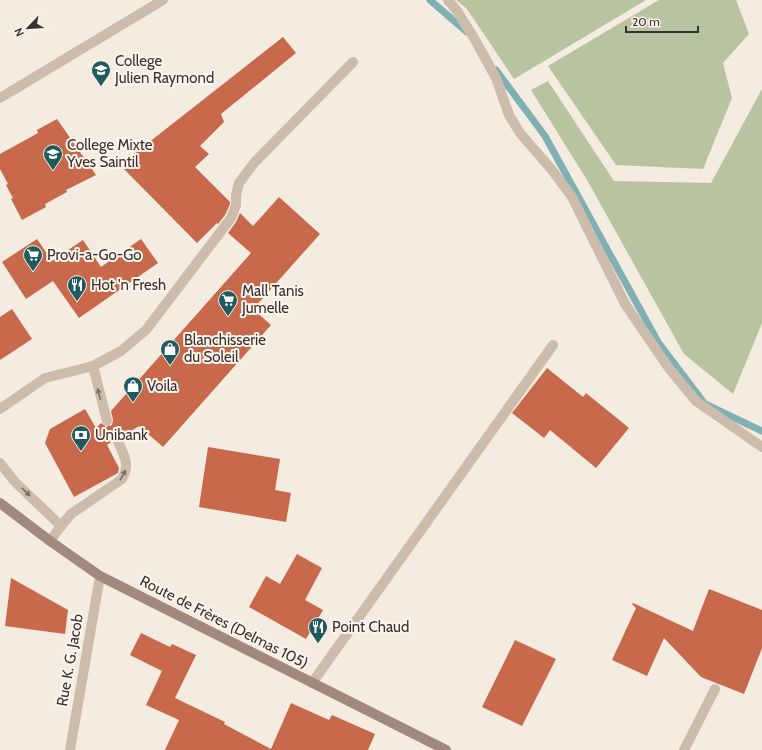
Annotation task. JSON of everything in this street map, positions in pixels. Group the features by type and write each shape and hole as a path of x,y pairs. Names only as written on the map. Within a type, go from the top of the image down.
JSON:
{"main road":[{"name":"Route de Frères (Delmas 105)","path":"0,503 50,541 100,576 446,750"}],"street":[{"path":"0,98 162,0"},
{"path":"448,0 457,11 474,38 492,72 509,115 520,133 552,170 572,197 626,304 668,366 696,401 762,447"},
{"path":"0,409 45,378 93,366 121,351 146,330 231,218 236,205 236,195 239,183 254,163 353,62"},
{"path":"312,683 553,345"},
{"path":"93,366 107,421"},
{"path":"50,541 71,514 122,479 127,466 117,439"},
{"path":"0,463 15,482 61,526"},
{"name":"Rue K. G. Jacob","path":"70,750 100,576"},
{"path":"684,750 715,688"}],"green space":[{"path":"456,0 646,0 514,79 467,9"},
{"path":"659,0 736,0 749,34 723,63 732,98 703,169 616,165 548,66"},
{"path":"548,81 614,181 711,183 762,89 762,323 733,394 684,354 587,180 531,90"}],"building":[{"path":"283,37 296,53 221,114 224,122 200,146 209,154 195,167 230,202 230,204 225,215 218,224 217,223 197,243 120,165"},
{"path":"57,119 96,175 66,190 67,192 45,204 46,207 22,220 11,199 13,198 6,185 8,184 0,169 0,154 38,133 37,130"},
{"name":"Mall Tanis Jumelle","path":"279,197 320,234 253,309 271,325 163,447 139,426 123,436 117,433 112,435 111,442 107,445 119,468 118,473 74,497 45,443 50,429 85,409 96,428 101,423 106,427 112,425 113,420 111,411 251,253 228,233 236,222 240,213 253,226"},
{"path":"37,239 52,261 83,240 101,267 141,239 158,263 79,318 53,281 26,299 2,262"},
{"path":"12,309 32,339 0,360 0,317"},
{"path":"547,368 583,397 586,393 629,428 596,468 550,430 544,438 512,413"},
{"path":"208,447 280,459 275,490 291,493 286,522 199,507"},
{"path":"297,554 322,568 305,600 323,610 306,639 249,607 266,576 280,584"},
{"path":"11,578 68,610 65,634 5,626"},
{"path":"709,589 762,610 762,648 744,694 701,677 664,638 647,676 612,660 636,608 632,604 633,603 693,631"},
{"path":"141,633 170,647 172,644 196,655 175,698 225,722 224,724 271,749 291,703 329,720 332,715 375,734 368,750 165,750 179,720 146,705 162,671 130,655"},
{"path":"515,640 556,659 522,726 482,707"}],"waterway":[{"path":"430,0 467,32"},
{"path":"496,70 545,136 658,342 705,404 762,431"}],"place":[{"name":"College Julien Raymond","path":"101,87"},
{"name":"College Mixte Yves Saintil","path":"53,171"},
{"name":"Provi-a-Go-Go","path":"33,272"},
{"name":"Hot 'n Fresh","path":"77,302"},
{"name":"Mall Tanis Jumelle","path":"228,317"},
{"name":"Blanchisserie du Soleil","path":"170,366"},
{"name":"Voila","path":"133,403"},
{"name":"Unibank","path":"81,452"},
{"name":"Point Chaud","path":"318,644"}]}
